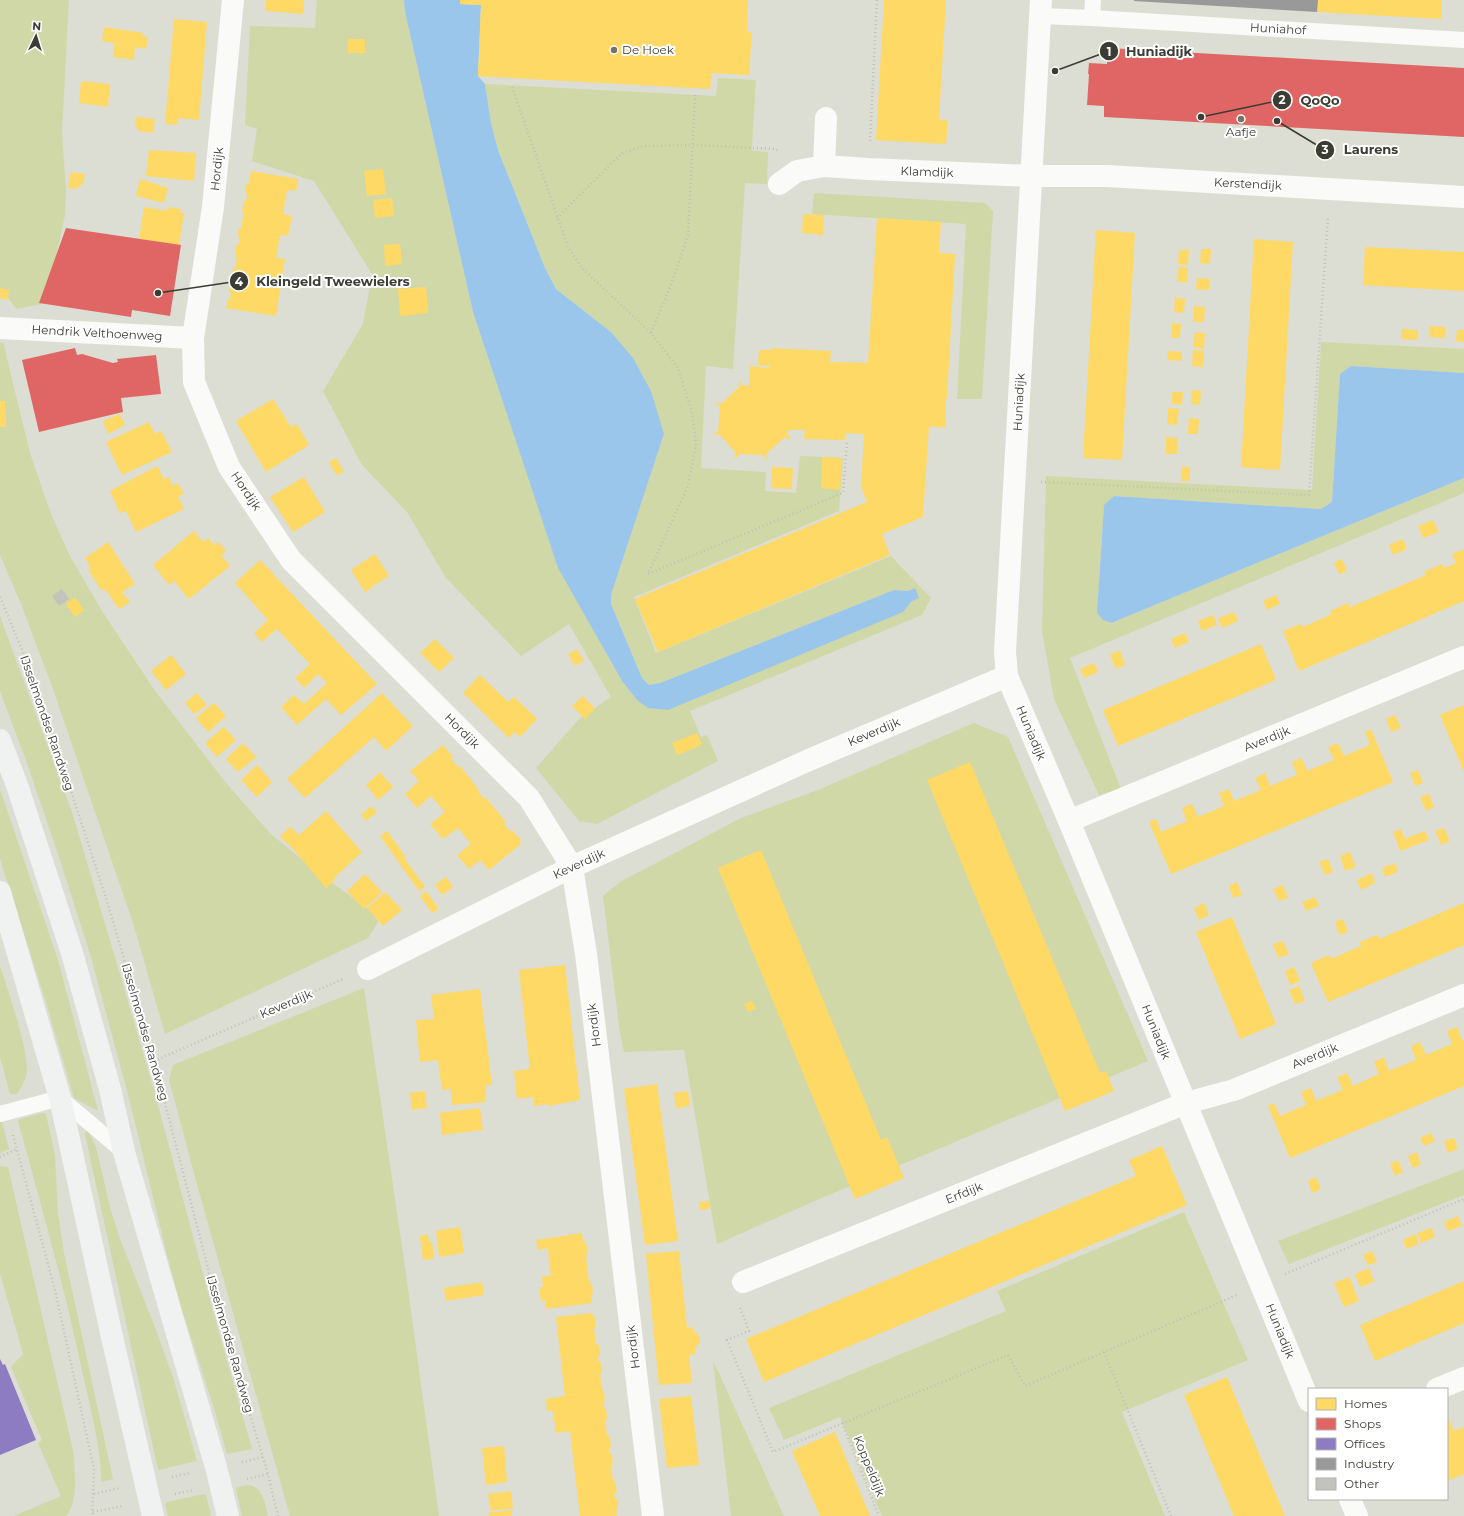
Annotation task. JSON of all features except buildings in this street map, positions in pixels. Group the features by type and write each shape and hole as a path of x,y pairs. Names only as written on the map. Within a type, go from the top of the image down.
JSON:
{"main road":[{"path":"0,740 18,788 72,953 110,1089 124,1152 219,1476 228,1516"},
{"path":"0,892 60,1098 149,1500"}],"street":[{"name":"Hordijk","path":"233,0 213,207 194,338 194,382 229,467 291,560 529,798 572,867 587,962 653,1516"},
{"name":"Huniadijk","path":"1041,8 1005,652 1007,676 1069,821 1308,1399"},
{"path":"824,166 826,118"},
{"name":"Klamdijk","path":"779,184 797,171 824,166 1031,176"},
{"name":"Kerstendijk","path":"1031,176 1107,176 1464,197"},
{"name":"Hendrik Velthoenweg","path":"0,328 194,338"},
{"name":"Averdijk","path":"1069,821 1464,657"},
{"name":"Keverdijk","path":"368,969 572,867 809,760 1007,676"},
{"name":"Averdijk","path":"1186,1104 1234,1090 1464,995"},
{"name":"Erfdijk","path":"743,1282 1186,1104"},
{"path":"1439,1388 1464,1378"},
{"path":"1350,1500 1357,1516"}],"lane":[{"path":"1092,18 1093,0"},
{"name":"Huniadijk","path":"1041,8 1092,18"},
{"name":"Huniahof","path":"1092,18 1464,40"},
{"path":"3,1113 60,1098 124,1152"}],"path":[{"path":"869,169 876,0"},
{"path":"512,87 568,247 582,268 651,333 678,368 692,412 696,444 688,486 648,574 843,493 847,442"},
{"path":"651,333 672,282 688,235 695,95"},
{"path":"557,218 622,153 644,146 693,145 776,149 797,171"},
{"path":"1014,481 1309,495 1329,189"},
{"name":"IJsselmondse Randweg","path":"0,597 35,681 106,898 154,1060 222,1322 268,1474 278,1516"},
{"name":"Keverdijk","path":"154,1060 368,969"},
{"path":"3,1113 17,1149 56,1290 94,1470 93,1514 149,1500 219,1476 263,1457"},
{"path":"0,1157 17,1149"},
{"path":"743,1282 735,1294 749,1331 727,1340 773,1452 1008,1355 1025,1386 1261,1284 1464,1199"},
{"path":"1104,1352 1171,1516"},
{"name":"Koppeldijk","path":"842,1423 879,1516"},
{"path":"94,1494 149,1500 219,1476 268,1474"}],"green space":[{"path":"0,0 69,0 62,132 66,192 65,215 46,303 17,309 0,288"},
{"path":"317,0 404,0 405,12 473,312 558,567 622,681 637,700 903,612 912,601 915,588 908,591 894,590 660,683 649,685 642,678 611,604 611,595 664,434 611,332 556,289 545,268 498,150 491,123 485,84 716,96 718,78 756,80 752,151 768,152 767,184 745,183 733,369 706,366 701,468 766,472 765,491 796,493 800,456 843,458 839,511 634,597 656,653 891,556 931,598 922,615 690,711 701,737 707,735 718,761 597,824 579,821 536,768 580,718 611,697 569,624 521,656 446,578 407,512 362,465 323,391 363,324 372,274 314,181 252,161 257,129 245,125 250,26 315,28"},
{"path":"814,193 985,203 993,211 982,399 957,399 966,224 812,214"},
{"path":"3,342 30,453 51,514 70,556 102,611 153,688 226,783 271,834 317,872 375,914 378,922 368,938 165,1034 134,926 53,689 21,604 0,555 0,343"},
{"path":"1321,342 1464,349 1464,373 1351,366 1340,374 1332,502 1322,509 1114,496 1104,505 1097,613 1111,623 1464,478 1464,493 1070,658 1121,789 1099,795 1054,699 1042,631 1046,476 1312,490"},
{"path":"0,616 73,815 154,1090 211,1304 252,1449 227,1454 213,1405 182,1310 167,1255 130,1102 91,957 27,763 0,691"},
{"path":"974,723 1008,737 1148,1061 817,1200 717,1244 684,1050 624,1052 620,1033 603,896 620,882 741,818 818,790"},
{"path":"0,789 58,960 98,1111 74,1098 45,999 0,859"},
{"path":"0,966 18,1023 27,1068 26,1077 17,1094 10,1094 0,1057"},
{"path":"364,988 405,1267 439,1516 290,1516 169,1080 173,1065"},
{"path":"43,1113 46,1114 55,1155 58,1214 64,1253 113,1479 101,1482 101,1469 97,1442 76,1343 18,1121 20,1119"},
{"path":"0,1122 2,1122 9,1149 0,1153"},
{"path":"86,1131 89,1132 96,1147 111,1211 120,1239 173,1377 197,1461 158,1470 85,1134"},
{"path":"0,1166 8,1167 74,1455 75,1487 73,1503 66,1516 14,1516 61,1496 38,1443 42,1440 11,1367 23,1354 0,1273"},
{"path":"1464,1169 1464,1195 1289,1264 1278,1241"},
{"path":"1184,1212 1248,1360 1122,1412 1165,1516 882,1516 840,1417 784,1440 769,1408 1006,1311 997,1291"},
{"path":"713,1362 718,1371 784,1516 731,1516"},
{"path":"247,1485 257,1488 260,1492 268,1516 242,1516 236,1489"},
{"path":"204,1494 206,1495 211,1516 168,1516 165,1505 167,1502"}],"water":[{"path":"404,0 460,0 460,4 481,5 478,76 485,84 491,123 498,150 545,268 556,289 611,332 633,358 651,391 664,434 611,595 611,604 642,678 649,685 660,683 894,590 908,591 915,588 919,598 912,601 903,612 668,710 648,708 637,700 622,681 558,568 473,312 405,12"},
{"path":"1351,366 1464,373 1464,478 1111,623 1103,620 1097,613 1104,505 1114,496 1321,509 1332,502 1340,374"}],"place":[{"name":"De Hoek","path":"614,50"},
{"name":"Huniadijk","path":"1055,71"},
{"name":"QoQo","path":"1201,117"},
{"name":"Aafje","path":"1241,119"},
{"name":"Laurens","path":"1277,121"},
{"name":"Kleingeld Tweewielers","path":"158,293"}]}
